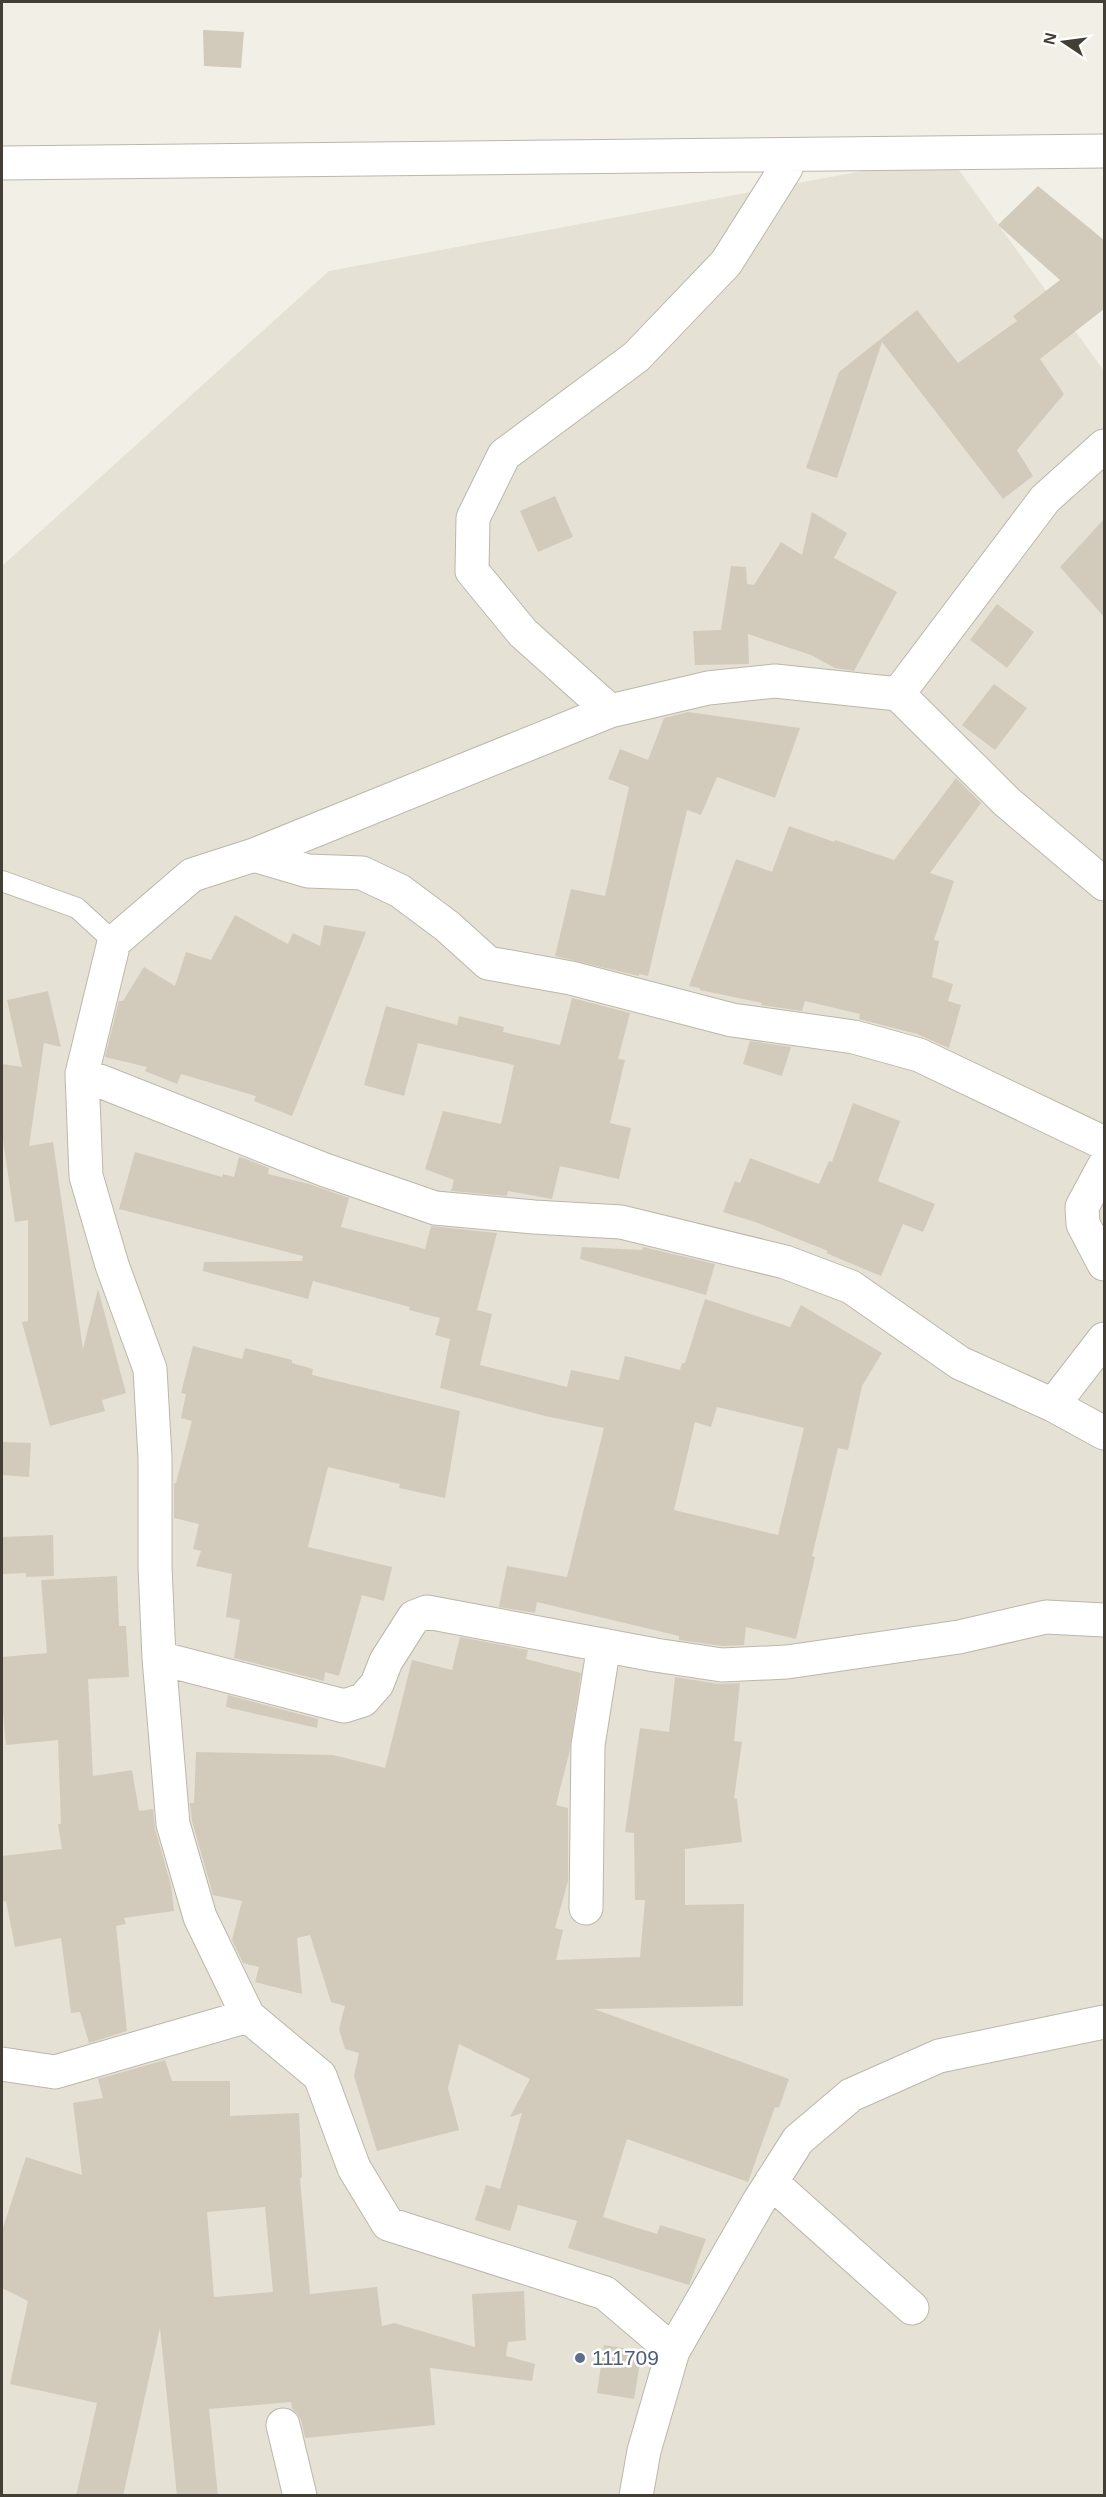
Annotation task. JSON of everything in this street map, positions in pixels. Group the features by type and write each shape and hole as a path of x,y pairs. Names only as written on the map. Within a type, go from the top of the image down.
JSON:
{"street":[{"path":"2,163 1104,151"},
{"path":"610,711 523,633 472,571 473,518 504,455 636,357 726,263 786,168"},
{"path":"898,694 1045,499 1104,446"},
{"path":"673,2350 605,2293 388,2224 354,2168 320,2076 248,2016 200,1917 173,1824 159,1658 155,1567 155,1458 150,1369 112,1265 86,1176 82,1074 114,942 192,875 254,855 610,711 708,688 775,681 898,694 1007,802 1104,884"},
{"path":"254,855 308,871 362,873 400,891 447,926 488,963 571,978 732,1020 854,1037 919,1055 1104,1143"},
{"path":"82,1074 325,1170 435,1208 534,1217 621,1221 785,1262 851,1287 960,1363 1053,1405 1104,1433"},
{"path":"1104,1166 1082,1207 1083,1224 1104,1264"},
{"path":"1053,1405 1104,1339"},
{"path":"159,1658 344,1706 363,1700 377,1684 386,1661 414,1617 427,1612 722,1665 787,1662 959,1636 1046,1617 1104,1620"},
{"path":"586,1908 588,1745 604,1645"},
{"path":"2,2064 55,2072 248,2016"},
{"path":"636,2496 644,2451 673,2350 798,2140 850,2095 939,2056 1104,2022"},
{"path":"771,2182 912,2308"},
{"path":"283,2425 300,2496"}],"lane":[{"path":"2,881 77,908 114,942"}],"shaded area":[{"path":"948,155 1104,371 1104,2495 2,2495 2,566 329,271"}],"building":[{"path":"203,30 244,32 241,68 204,66"},
{"path":"1038,186 1104,240 1104,309 1040,359 1064,394 1017,450 1033,476 1003,499 882,342 837,478 806,468 839,372 917,310 958,363 1017,321 1013,316 1060,280 998,225"},
{"path":"555,496 573,537 538,552 520,511"},
{"path":"812,512 847,533 834,558 897,592 854,671 835,668 811,655 748,634 749,664 695,665 693,631 721,630 731,566 746,567 747,584 754,585 781,542 802,555"},
{"path":"1104,519 1104,617 1060,567"},
{"path":"997,604 1034,632 1007,668 970,640"},
{"path":"994,684 1027,708 995,750 962,725"},
{"path":"688,712 800,728 775,798 717,777 701,815 687,810 648,976 639,974 639,976 555,956 571,889 605,896 629,787 608,779 620,749 648,760 664,718"},
{"path":"956,778 981,803 930,873 954,881 934,940 939,941 932,977 953,984 948,1001 961,1005 949,1048 917,1034 859,1019 860,1014 805,1001 802,1011 761,1005 762,1003 689,986 736,859 772,872 789,826 894,860"},
{"path":"235,915 288,944 293,933 320,946 324,925 366,932 292,1116 254,1101 256,1096 181,1074 177,1084 145,1071 147,1067 105,1057 119,1001 123,1001 144,967 175,986 186,952 211,960"},
{"path":"48,991 61,1047 44,1043 29,1146 53,1142 83,1349 98,1289 126,1393 102,1400 105,1411 50,1426 22,1322 28,1321 28,1220 15,1222 2,1133 2,1064 22,1067 7,1000"},
{"path":"572,998 630,1013 618,1059 625,1060 610,1123 631,1128 619,1179 560,1166 552,1199 508,1191 507,1196 451,1191 454,1180 425,1169 443,1111 501,1124 514,1065 418,1043 404,1096 364,1085 386,1006 457,1025 459,1016 504,1027 503,1032 560,1045"},
{"path":"750,1041 791,1047 782,1076 743,1064"},
{"path":"853,1103 900,1121 878,1181 935,1204 923,1232 903,1224 881,1276 826,1253 828,1251 723,1212 735,1181 740,1183 750,1158 819,1184 829,1161 832,1162"},
{"path":"135,1152 222,1177 223,1174 234,1177 239,1157 269,1168 268,1174 309,1184 349,1198 341,1227 425,1249 431,1226 497,1233 477,1310 492,1314 480,1365 567,1387 571,1370 619,1380 625,1356 680,1370 682,1363 685,1363 705,1299 790,1327 801,1305 882,1353 862,1386 848,1450 838,1448 812,1556 815,1557 796,1639 746,1627 744,1645 723,1646 679,1640 679,1636 537,1602 535,1613 499,1607 507,1566 567,1577 604,1428 545,1416 440,1388 450,1339 435,1335 440,1318 409,1310 410,1307 313,1281 308,1299 203,1271 204,1262 302,1261 303,1256 119,1209","holes":["717,1407 804,1428 778,1535 674,1510 695,1422 711,1427"]},
{"path":"582,1247 642,1250 643,1247 715,1264 706,1295 580,1259"},
{"path":"193,1346 242,1359 245,1348 292,1360 292,1363 313,1369 312,1375 460,1411 445,1498 399,1488 400,1484 328,1467 308,1547 392,1567 384,1601 362,1595 339,1676 325,1672 324,1681 234,1658 240,1620 226,1617 232,1574 196,1566 201,1551 193,1549 199,1524 174,1518 174,1483 176,1483 192,1421 181,1418 186,1394 181,1393"},
{"path":"2,1442 31,1443 29,1477 2,1475"},
{"path":"53,1535 54,1576 26,1577 26,1573 2,1574 2,1537"},
{"path":"117,1576 119,1626 126,1626 129,1677 88,1679 93,1776 132,1770 139,1811 153,1809 155,1829 171,1885 174,1911 124,1918 126,1924 116,1926 127,2031 89,2043 80,2012 71,2013 61,1938 15,1947 6,1901 2,1902 2,1856 62,1849 58,1824 61,1824 58,1740 6,1745 2,1700 2,1657 47,1653 41,1580"},
{"path":"460,1637 528,1650 526,1659 581,1673 569,1754 556,1805 568,1808 568,1881 555,1928 563,1930 556,1960 640,1957 645,1900 635,1900 634,1833 625,1832 640,1728 669,1732 675,1677 719,1684 740,1683 734,1741 742,1742 734,1798 737,1799 742,1842 685,1849 685,1905 744,1904 743,2006 594,2009 789,2079 779,2108 775,2107 748,2182 627,2139 603,2217 657,2234 660,2225 706,2239 689,2285 568,2248 577,2221 518,2205 510,2231 475,2220 486,2185 500,2189 522,2113 510,2117 530,2079 459,2044 448,2088 459,2130 377,2151 354,2076 359,2053 345,2049 339,2029 345,2006 331,2002 310,1935 297,1938 302,1994 255,1982 259,1967 243,1963 232,1940 242,1901 213,1895 192,1821 190,1803 194,1803 196,1752 333,1755 385,1768 412,1660 452,1670"},
{"path":"228,1695 318,1719 317,1728 226,1707"},
{"path":"165,2060 172,2081 230,2081 230,2116 299,2113 302,2178 300,2178 310,2294 377,2287 382,2326 394,2323 475,2347 472,2294 524,2291 526,2340 508,2342 506,2356 535,2364 532,2381 430,2368 435,2425 305,2438 301,2420 292,2409 291,2402 209,2409 218,2496 177,2496 160,2328 123,2496 76,2496 97,2403 10,2384 28,2301 2,2288 2,2231 26,2157 82,2175 73,2103 103,2098 98,2079","holes":["265,2207 273,2292 214,2297 207,2212"]},
{"path":"604,2345 642,2351 634,2399 597,2393"}],"place":[{"name":"111709","path":"580,2358"}]}
